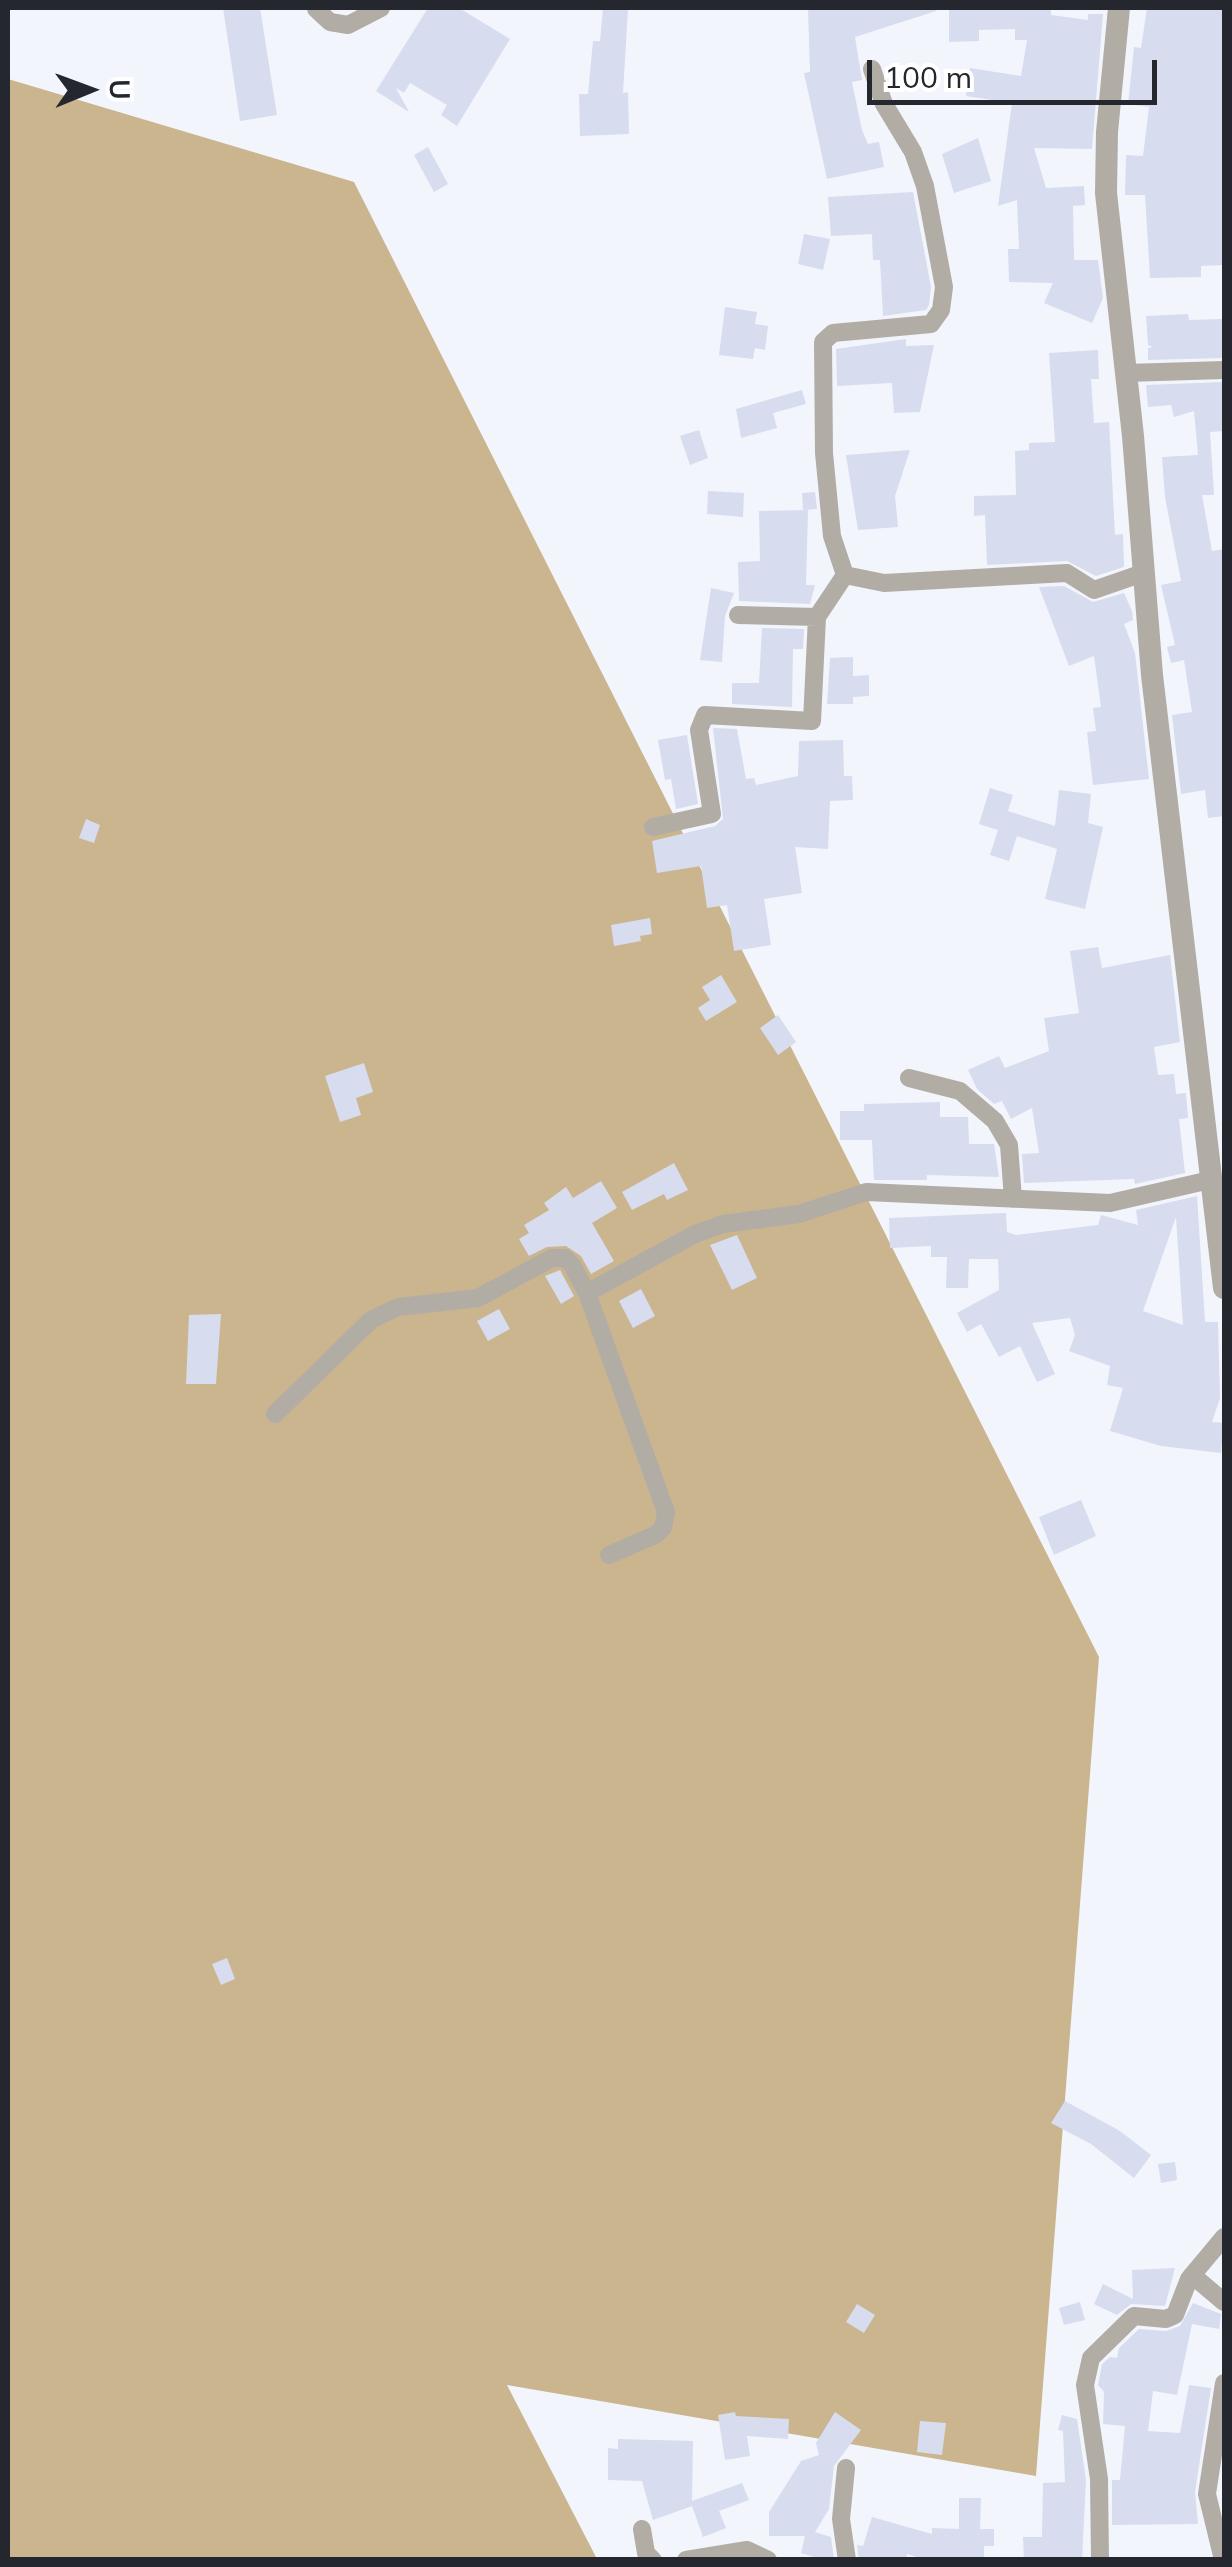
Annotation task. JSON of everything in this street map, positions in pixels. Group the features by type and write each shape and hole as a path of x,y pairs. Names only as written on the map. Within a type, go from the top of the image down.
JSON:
{"street":[{"path":"316,9 330,22 348,25 381,8"},
{"path":"1119,8 1110,78 1106,194 1126,372 1142,574 1224,1288"},
{"path":"653,827 712,814 699,730 704,715 812,721 816,617 845,575 830,515 820,356 823,342 834,334 931,324 941,310 944,288 925,186 913,152 884,104 872,69"},
{"path":"1126,372 1224,370"},
{"path":"845,575 884,583 1068,573 1094,590 1142,574"},
{"path":"738,614 816,617"},
{"path":"909,1078 960,1091 995,1121 1009,1145 1013,1199"},
{"path":"587,1294 695,1234 723,1224 800,1214 866,1192 1110,1204 1210,1180"},
{"path":"275,1414 356,1331 390,1310 478,1298 552,1258 565,1258 587,1294 666,1512 664,1528 655,1536 609,1555"},
{"path":"1100,2560 1099,2479 1086,2371 1100,2347 1134,2316 1166,2319 1175,2314 1192,2275 1224,2237"},
{"path":"1192,2275 1224,2302"},
{"path":"1222,2560 1207,2494 1224,2383"},
{"path":"846,2468 841,2519 847,2560"},
{"path":"642,2529 646,2553 652,2560"},
{"path":"686,2560 747,2550 768,2560"}],"shaded area":[{"path":"8,79 354,182 1099,1657 1036,2476 507,2385 597,2559 8,2559"}],"building":[{"path":"223,8 260,8 277,115 240,121"},
{"path":"428,8 459,8 510,39 457,126 441,115 447,105 410,83 404,93 396,88 409,112 376,91"},
{"path":"603,8 628,8 623,93 628,92 629,134 580,136 579,94 588,94 593,41 600,41"},
{"path":"808,8 936,8 855,37 862,80 852,82 862,130 868,144 879,142 884,167 827,179 804,73 810,72"},
{"path":"949,8 1051,8 1051,15 1088,20 1088,14 1103,14 1092,149 1034,148 1046,188 1084,186 1085,205 1073,206 1074,260 1098,260 1103,298 1092,323 1044,303 1053,283 1009,282 1008,249 1019,249 1017,200 998,206 1012,103 966,96 970,68 1021,76 1027,40 1015,40 1015,29 979,30 979,41 949,42"},
{"path":"1147,8 1224,8 1224,265 1201,266 1201,277 1150,278 1145,195 1125,195 1126,155 1143,156 1149,107 1128,104 1134,47 1141,48"},
{"path":"978,138 991,181 954,193 942,154"},
{"path":"428,147 448,184 434,192 414,155"},
{"path":"913,192 931,287 929,305 926,310 883,316 880,260 873,260 872,234 831,236 828,197"},
{"path":"804,234 830,239 823,270 798,264"},
{"path":"725,307 757,312 755,324 768,326 765,350 755,348 753,359 719,355"},
{"path":"1188,314 1189,320 1224,319 1224,358 1148,360 1148,348 1153,347 1148,345 1146,316"},
{"path":"906,339 906,346 934,345 920,412 894,413 892,383 837,386 836,349"},
{"path":"1098,350 1099,379 1091,379 1094,423 1109,422 1115,535 1123,534 1124,567 1096,576 1067,561 987,565 985,515 974,516 974,496 1016,495 1015,451 1029,450 1029,443 1055,442 1049,353"},
{"path":"1224,382 1224,431 1210,432 1214,495 1202,495 1212,551 1224,549 1224,816 1208,818 1205,790 1181,794 1172,715 1192,712 1184,660 1171,663 1167,647 1175,645 1161,585 1181,581 1165,497 1162,457 1198,455 1194,411 1174,417 1171,405 1148,407 1146,385"},
{"path":"802,390 806,404 773,413 777,428 741,438 736,409"},
{"path":"699,430 708,458 690,465 680,436"},
{"path":"910,450 895,496 898,527 858,530 846,455"},
{"path":"708,491 744,493 743,517 707,514"},
{"path":"815,492 817,509 803,510 802,493"},
{"path":"808,510 806,585 815,585 810,604 739,601 738,562 760,561 759,511"},
{"path":"1064,586 1093,602 1124,593 1132,611 1133,620 1124,624 1135,653 1149,779 1093,785 1087,732 1096,731 1093,708 1101,707 1094,656 1069,666 1039,587"},
{"path":"711,588 734,593 725,616 722,662 700,660"},
{"path":"762,628 804,629 803,649 793,649 792,707 732,704 732,683 759,683"},
{"path":"853,657 853,676 869,675 869,696 853,697 853,704 827,704 830,658"},
{"path":"713,728 737,729 746,779 754,778 756,785 798,776 799,741 843,740 844,776 852,776 853,800 830,801 828,849 795,847 802,893 764,899 771,945 734,951 727,905 707,908 701,866 657,873 652,841 715,826 723,819"},
{"path":"687,735 698,804 676,809 671,779 665,780 658,740"},
{"path":"990,788 1013,795 1008,811 1055,826 1059,790 1091,794 1088,823 1103,827 1085,909 1045,899 1057,849 1017,836 1009,861 990,855 998,830 979,824"},
{"path":"86,819 100,825 94,843 79,838"},
{"path":"650,918 652,934 640,936 641,941 614,946 611,925"},
{"path":"1098,947 1102,968 1170,955 1180,1042 1154,1047 1158,1075 1174,1074 1176,1094 1186,1093 1188,1118 1179,1119 1185,1173 1135,1184 1134,1179 1024,1183 1022,1154 1039,1153 1032,1108 1011,1119 1002,1101 994,1104 977,1089 968,1070 999,1056 1005,1068 1049,1051 1044,1018 1079,1013 1070,951"},
{"path":"721,975 737,1002 706,1021 698,1008 710,1000 702,987"},
{"path":"778,1015 796,1042 778,1055 760,1028"},
{"path":"364,1063 373,1092 356,1098 361,1115 340,1122 325,1076"},
{"path":"940,1102 940,1117 968,1117 969,1144 994,1144 999,1177 927,1175 927,1180 874,1180 872,1140 840,1140 840,1111 864,1111 864,1104"},
{"path":"674,1163 688,1190 667,1200 664,1194 632,1210 622,1192"},
{"path":"601,1181 617,1208 592,1223 614,1261 591,1274 581,1256 566,1246 547,1247 529,1256 519,1239 529,1233 524,1225 549,1210 544,1203 566,1187 573,1198"},
{"path":"1197,1196 1205,1322 1218,1322 1220,1398 1212,1422 1224,1423 1221,1453 1161,1446 1110,1431 1123,1388 1107,1385 1110,1366 1069,1351 1075,1335 1070,1318 1032,1323 1055,1374 1037,1382 1020,1346 999,1357 981,1324 967,1332 957,1313 999,1290 998,1259 969,1259 968,1288 946,1288 947,1257 931,1257 931,1246 890,1248 889,1218 1006,1213 1007,1232 1016,1235 1098,1225 1101,1215 1138,1225 1136,1210","holes":["1176,1217 1183,1325 1143,1311"]},
{"path":"737,1235 757,1278 732,1290 710,1245"},
{"path":"560,1270 574,1296 561,1304 545,1276"},
{"path":"641,1289 655,1316 633,1328 619,1301"},
{"path":"499,1309 510,1329 488,1341 477,1321"},
{"path":"221,1314 216,1384 186,1384 189,1315"},
{"path":"1081,1500 1096,1536 1054,1555 1039,1517"},
{"path":"227,1958 235,1979 221,1985 212,1964"},
{"path":"1065,2101 1120,2131 1151,2155 1134,2178 1091,2144 1051,2123"},
{"path":"1175,2162 1177,2180 1161,2183 1158,2164"},
{"path":"1175,2268 1165,2306 1131,2304 1117,2315 1094,2304 1103,2284 1133,2299 1132,2270"},
{"path":"1080,2302 1085,2320 1064,2325 1059,2308"},
{"path":"1193,2303 1221,2314 1219,2329 1192,2324 1177,2395 1153,2391 1148,2431 1180,2433 1189,2385 1211,2388 1195,2492 1198,2524 1112,2525 1112,2480 1120,2480 1125,2426 1103,2424 1104,2392 1098,2385 1102,2364 1110,2357 1117,2358 1119,2348 1139,2329 1166,2331 1180,2326"},
{"path":"857,2304 875,2315 864,2333 846,2322"},
{"path":"735,2412 736,2416 789,2419 788,2439 747,2436 750,2456 725,2460 718,2415"},
{"path":"835,2412 861,2430 834,2466 829,2509 815,2532 831,2537 834,2560 824,2560 801,2553 805,2536 769,2536 769,2512 801,2461 819,2455 816,2443"},
{"path":"1062,2415 1077,2419 1086,2480 1082,2560 1024,2560 1023,2537 1042,2537 1043,2483 1065,2482 1063,2431 1058,2430"},
{"path":"920,2421 946,2423 942,2455 917,2452"},
{"path":"618,2439 693,2441 692,2501 742,2483 749,2500 719,2511 726,2528 703,2537 692,2506 653,2520 642,2481 608,2480 608,2448 618,2449"},
{"path":"959,2498 981,2498 980,2529 994,2529 994,2546 984,2546 984,2560 927,2560 907,2554 906,2560 859,2560 857,2545 863,2546 872,2517 932,2534 932,2528 959,2529"}]}
